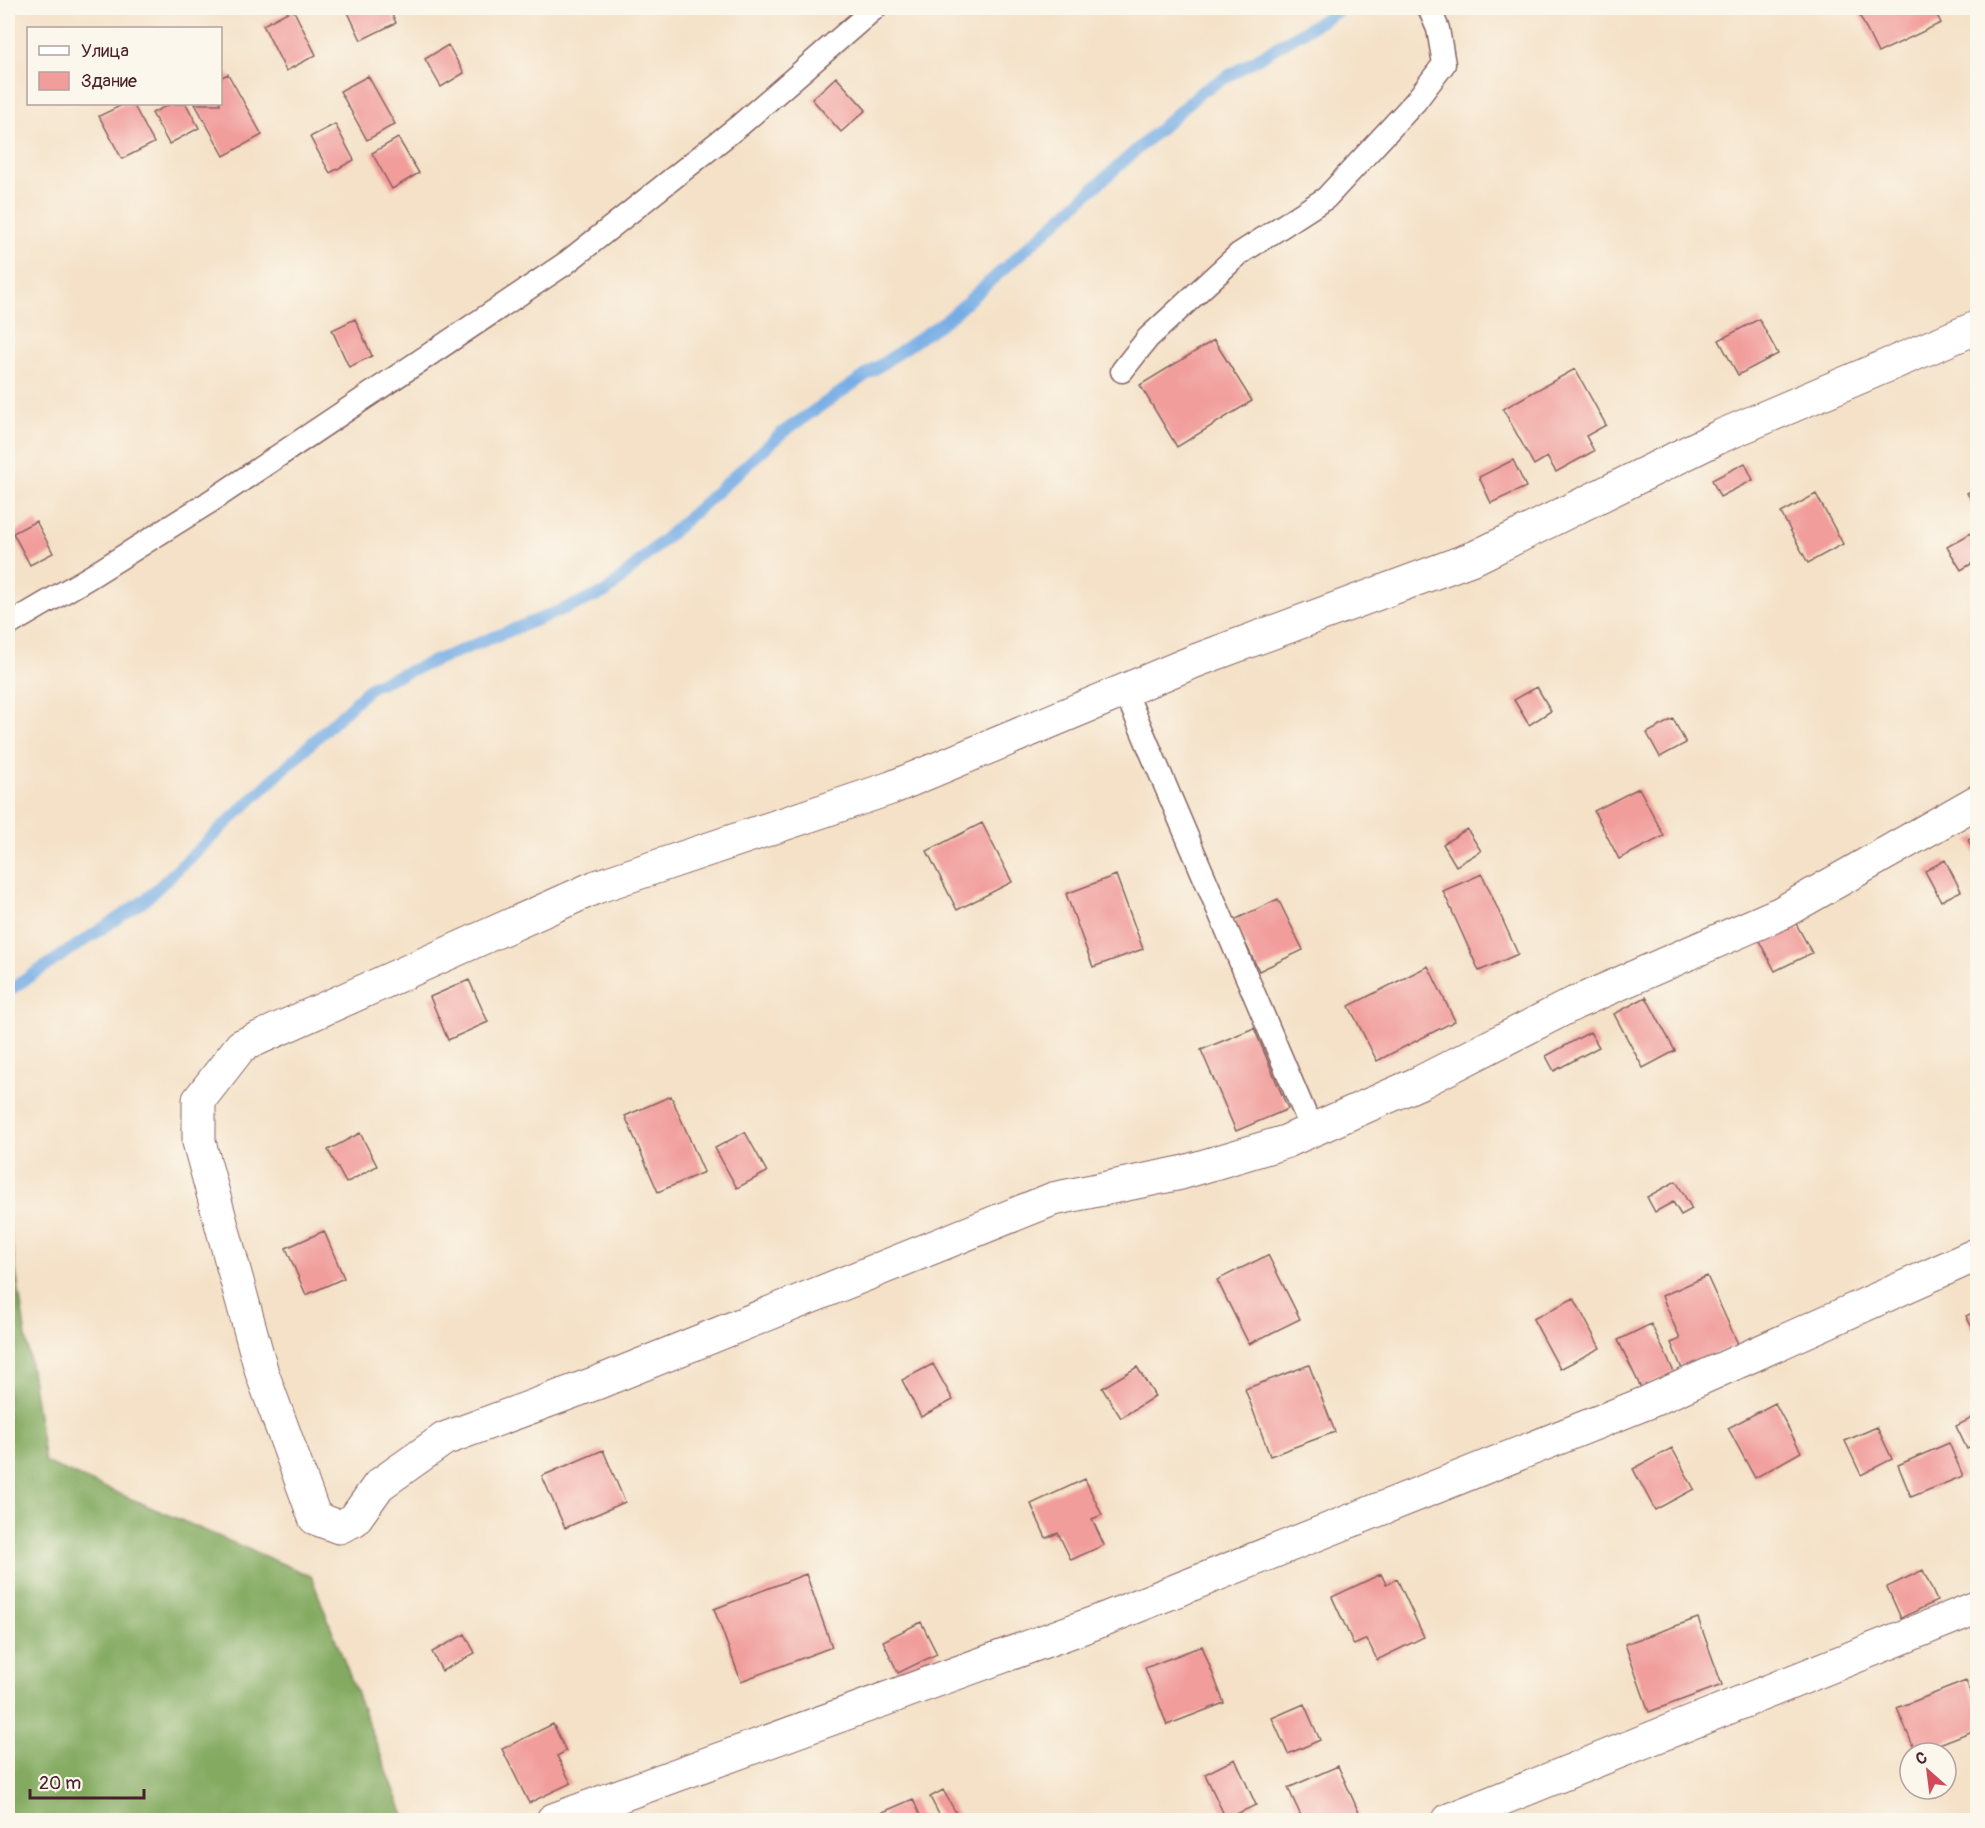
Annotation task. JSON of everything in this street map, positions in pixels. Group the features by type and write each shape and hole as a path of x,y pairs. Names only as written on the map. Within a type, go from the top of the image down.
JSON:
{"street":[{"path":"1977,327 1722,436 1476,557 1195,661 891,788 596,887 241,1046 199,1100 199,1142 262,1373 315,1518 339,1527 354,1520 379,1485 444,1439 599,1382 1042,1203 1181,1173 1285,1142 1421,1082 1575,1003 1781,913 1977,801"},
{"path":"553,1821 1097,1622 1646,1403 1977,1254"},
{"path":"1449,1821 1977,1608"}],"lane":[{"path":"8,625 208,503 566,263 740,125 875,8"},
{"path":"1122,371 1148,338 1239,254 1326,198 1415,102 1444,64 1438,29 1429,8"},
{"path":"1125,691 1312,1130"}],"green space":[{"path":"8,1219 45,1462 311,1576 406,1820 8,1820"}],"building":[{"path":"346,8 389,8 396,23 361,40"},
{"path":"1856,8 1933,8 1941,23 1878,53"},
{"path":"293,9 316,55 286,71 263,25"},
{"path":"448,45 464,73 441,87 425,59"},
{"path":"228,74 262,135 224,156 196,105 222,105 222,77"},
{"path":"368,76 395,124 367,140 340,91"},
{"path":"836,77 866,110 841,132 812,99"},
{"path":"122,105 134,105 154,143 122,159 99,116"},
{"path":"168,105 187,105 199,128 169,144 152,113"},
{"path":"335,124 354,160 330,173 310,137"},
{"path":"398,138 419,173 392,189 372,153"},
{"path":"355,319 372,356 349,367 332,330"},
{"path":"1759,319 1778,354 1738,375 1719,340"},
{"path":"1214,340 1252,401 1177,447 1140,385"},
{"path":"1575,369 1606,425 1586,436 1594,451 1556,472 1547,457 1534,465 1503,409"},
{"path":"1513,460 1526,487 1491,503 1479,477"},
{"path":"1745,463 1753,480 1720,497 1712,480"},
{"path":"1978,487 1978,511 1967,493"},
{"path":"1816,494 1843,544 1808,563 1781,513"},
{"path":"36,521 53,553 30,565 13,533"},
{"path":"1976,530 1978,560 1961,570 1947,547"},
{"path":"1537,687 1551,711 1529,725 1514,700"},
{"path":"1673,719 1686,743 1660,757 1647,733"},
{"path":"1639,788 1664,836 1619,859 1594,811"},
{"path":"982,823 1012,882 957,910 927,851"},
{"path":"1467,829 1481,851 1456,866 1443,844"},
{"path":"1978,836 1978,859 1968,840"},
{"path":"1945,860 1961,891 1941,901 1925,871"},
{"path":"1482,874 1518,954 1479,971 1443,891"},
{"path":"1116,875 1143,949 1093,967 1066,894"},
{"path":"1278,899 1303,950 1259,971 1234,920"},
{"path":"1793,918 1812,953 1775,971 1757,937"},
{"path":"1428,966 1455,1021 1377,1061 1349,1006"},
{"path":"469,980 488,1022 448,1040 430,997"},
{"path":"1646,997 1675,1051 1643,1068 1614,1014"},
{"path":"1254,1028 1288,1109 1236,1131 1201,1050"},
{"path":"1590,1032 1599,1047 1554,1071 1546,1056"},
{"path":"671,1096 704,1172 658,1192 625,1116"},
{"path":"745,1132 767,1172 737,1188 715,1148"},
{"path":"360,1133 377,1166 346,1183 328,1150"},
{"path":"1676,1181 1692,1209 1681,1215 1673,1202 1655,1212 1647,1197"},
{"path":"324,1231 344,1278 306,1295 286,1248"},
{"path":"1268,1255 1300,1319 1249,1344 1217,1280"},
{"path":"1707,1276 1738,1344 1682,1369 1671,1343 1680,1339 1662,1296"},
{"path":"1574,1298 1600,1348 1560,1369 1533,1319"},
{"path":"1978,1310 1978,1339 1966,1316"},
{"path":"1651,1324 1674,1372 1641,1388 1618,1340"},
{"path":"933,1364 953,1400 921,1417 902,1380"},
{"path":"1309,1365 1335,1432 1270,1456 1245,1389"},
{"path":"1137,1367 1155,1396 1121,1418 1102,1388"},
{"path":"1775,1403 1801,1452 1755,1478 1728,1428"},
{"path":"1978,1415 1978,1444 1967,1449 1956,1426"},
{"path":"1877,1427 1892,1459 1861,1475 1845,1441"},
{"path":"1949,1443 1963,1476 1911,1497 1898,1465"},
{"path":"1672,1448 1694,1489 1655,1510 1633,1469"},
{"path":"603,1450 625,1502 565,1528 542,1476"},
{"path":"1085,1479 1102,1515 1092,1519 1104,1545 1071,1560 1058,1533 1046,1538 1031,1504"},
{"path":"1923,1570 1937,1601 1901,1618 1887,1587"},
{"path":"806,1574 832,1647 741,1681 714,1609"},
{"path":"1381,1574 1386,1584 1397,1579 1424,1637 1377,1660 1367,1639 1354,1645 1332,1597"},
{"path":"1698,1618 1722,1685 1649,1712 1625,1644"},
{"path":"921,1622 937,1654 898,1673 883,1641"},
{"path":"465,1634 475,1653 442,1671 432,1652"},
{"path":"1202,1646 1224,1703 1167,1725 1145,1668"},
{"path":"1966,1681 1978,1710 1978,1729 1947,1741 1911,1741 1897,1708"},
{"path":"1304,1704 1320,1740 1288,1754 1272,1718"},
{"path":"553,1724 566,1751 557,1756 571,1783 529,1803 502,1749"},
{"path":"1235,1759 1256,1805 1226,1819 1205,1774"},
{"path":"1338,1766 1360,1815 1349,1820 1303,1820 1288,1788"},
{"path":"943,1790 960,1820 942,1820 930,1797"},
{"path":"913,1799 922,1820 886,1820 883,1812"}],"waterway":[{"path":"8,991 145,900 372,686 606,592 783,432 949,318 1201,92 1343,8"}]}
